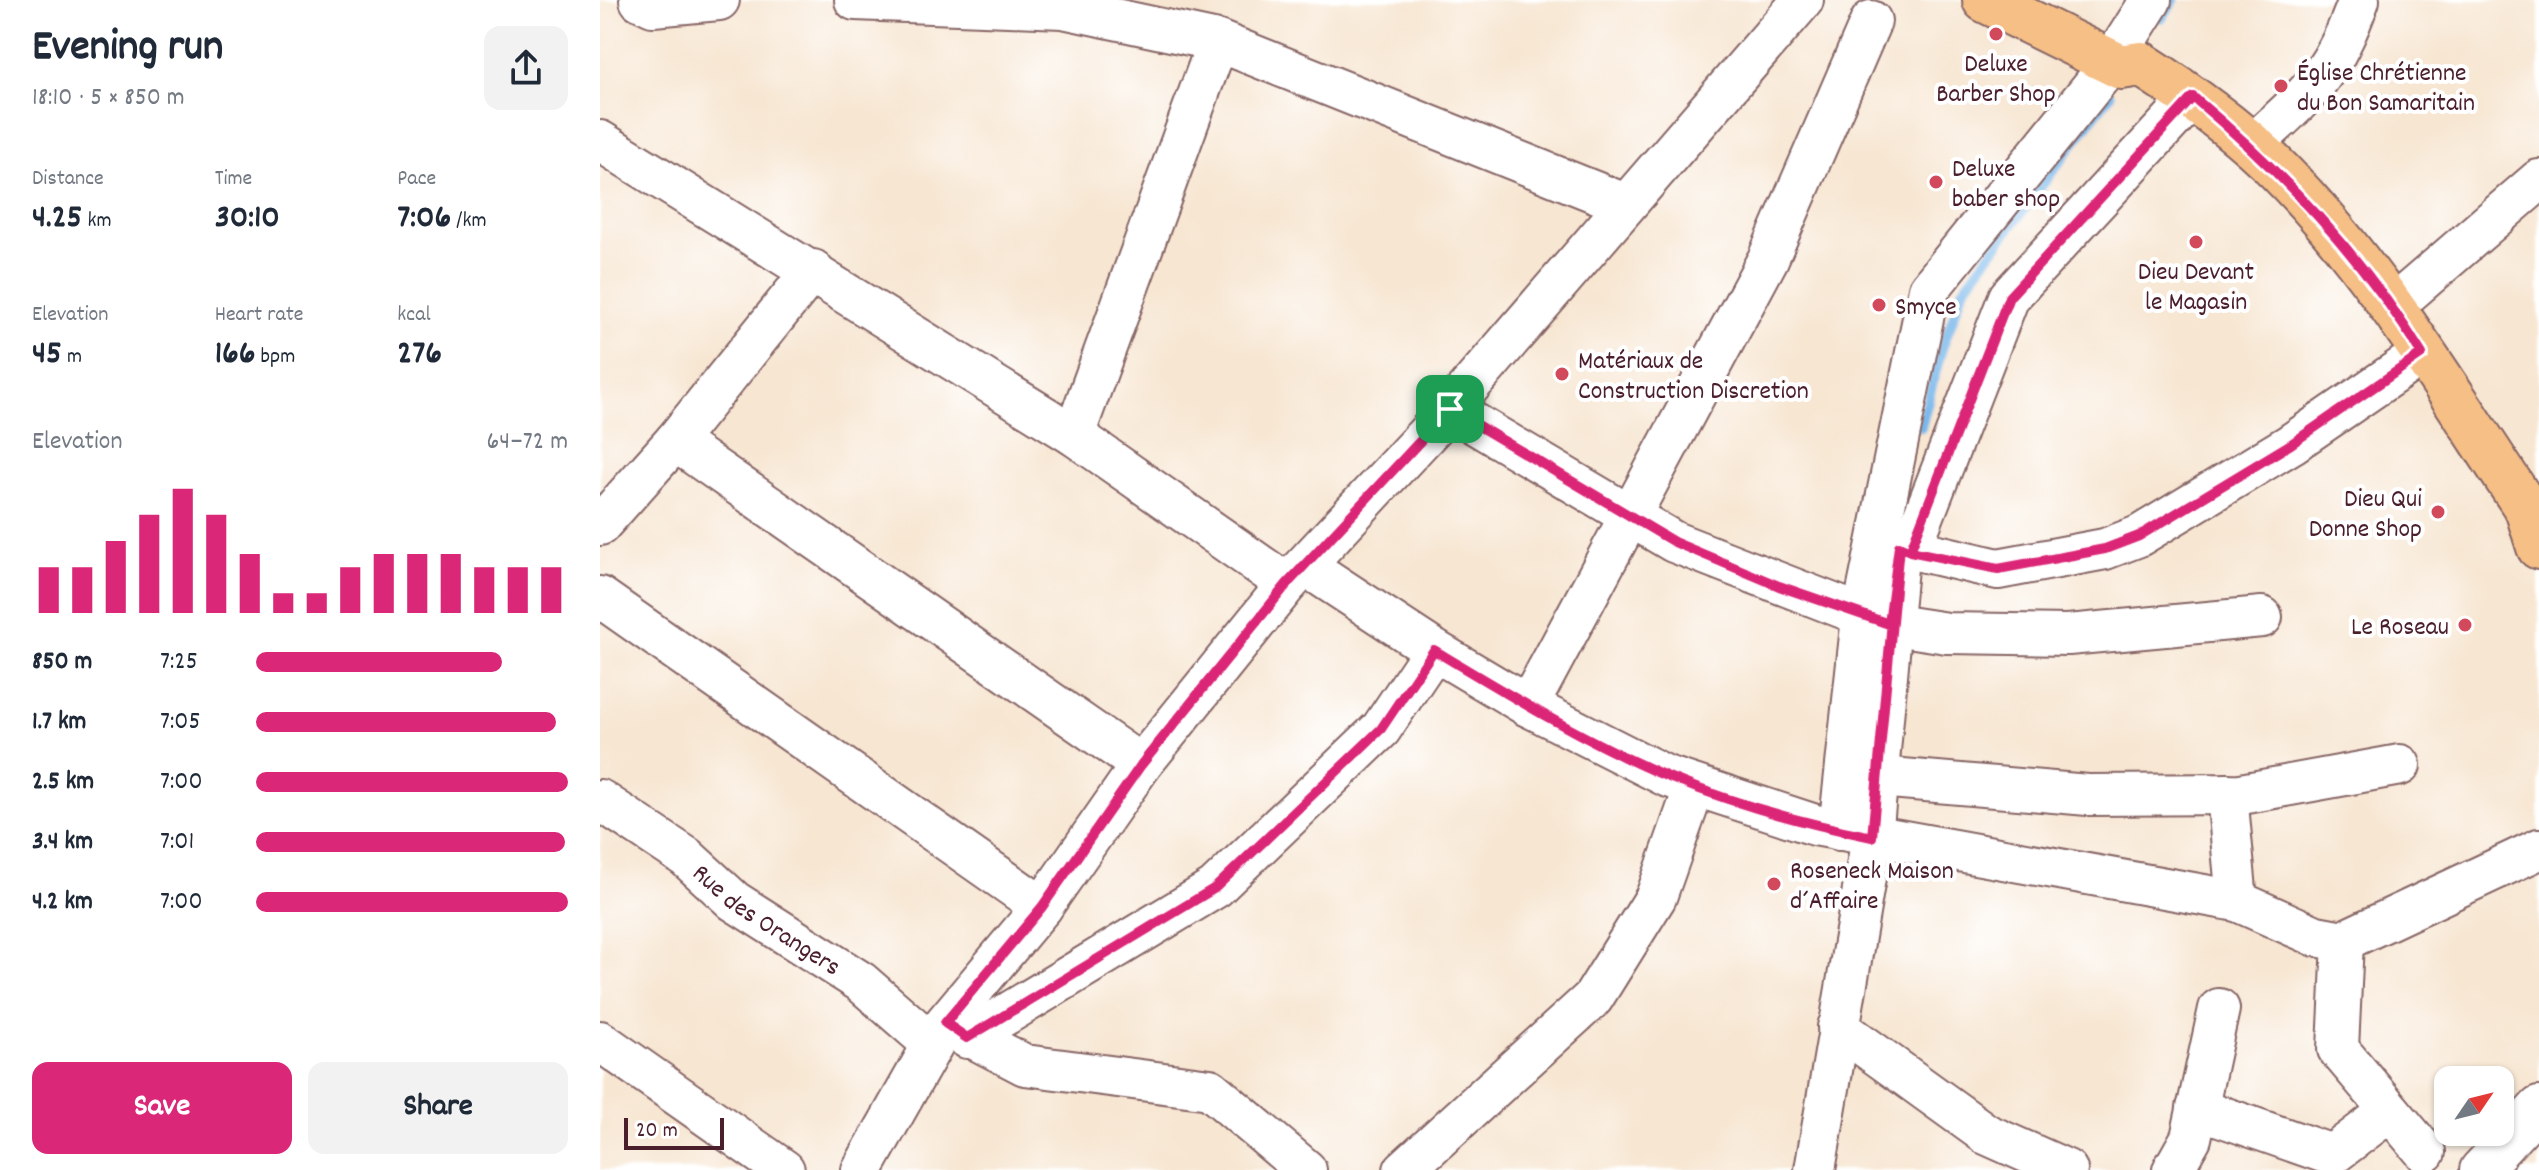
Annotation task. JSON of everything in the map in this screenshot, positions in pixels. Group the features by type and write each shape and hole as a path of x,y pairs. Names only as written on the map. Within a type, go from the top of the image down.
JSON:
{"main road":[{"path":"1985,0 2193,97 2251,146 2352,254 2393,306 2422,354 2536,516"}],"street":[{"path":"640,0 653,6 719,0"},
{"path":"855,0 1063,8 1218,41 1625,204"},
{"path":"862,1170 948,1035 1141,765 1296,575 1450,409 1803,0"},
{"path":"1815,1170 1838,1027 1854,833 1877,621 1929,289 2125,64 2151,0"},
{"path":"2251,146 2318,84 2345,43 2359,0"},
{"path":"1528,706 1768,259 1871,21"},
{"path":"1074,435 1218,41"},
{"path":"1910,551 2009,297 2193,97"},
{"path":"600,141 813,270 1296,575 1434,650 1528,706 1666,776 1854,833 2237,901 2316,936 2343,941 2539,849"},
{"path":"2393,306 2539,180"},
{"path":"600,525 675,441 813,270"},
{"path":"1854,833 1879,777 1877,621 1899,546 1998,569 2105,549 2139,536 2278,451 2422,354"},
{"path":"1450,409 1674,542 1877,621 1947,633 2068,635 2262,617"},
{"path":"675,441 1141,765"},
{"path":"600,597 1042,907"},
{"path":"948,1035 1215,888 1381,729 1434,650"},
{"path":"1879,777 2088,795 2227,794 2400,765"},
{"path":"1404,1170 1593,998 1656,897 1695,786"},
{"path":"2227,794 2237,901"},
{"name":"Rue des Orangers","path":"600,800 686,857 734,901 948,1035 1025,1065 1210,1089 1306,1170"},
{"path":"2343,941 2338,1049 2425,1152"},
{"path":"2173,1170 2191,1138 2219,1009"},
{"path":"1838,1027 1986,1134 2067,1170"},
{"path":"600,1041 784,1170"},
{"path":"2480,1170 2539,1107"},
{"path":"2197,1108 2332,1155 2390,1111"}],"waterway":[{"path":"2162,18 2174,0"},
{"path":"1921,427 1941,351 1963,290 2110,95"}],"place":[{"name":"Deluxe Barber Shop","path":"1996,34"},
{"name":"Église Chrétienne du Bon Samaritain","path":"2281,86"},
{"name":"Deluxe baber shop","path":"1936,182"},
{"name":"Dieu Devant le Magasin","path":"2196,242"},
{"name":"Smyce","path":"1879,305"},
{"name":"Matériaux de Construction Discretion","path":"1562,374"},
{"name":"Dieu Qui Donne Shop","path":"2438,512"},
{"name":"Le Roseau","path":"2465,625"},
{"name":"Roseneck Maison d´Affaire","path":"1774,884"}],"route":[{"path":"1450,409 1287,584 1141,765 1042,907 945,1023 967,1038 1215,888 1381,729 1434,650 1528,706 1666,776 1815,825 1872,837 1884,724 1889,624 1899,546 1910,551 2009,297 2193,97 2267,160 2352,254 2393,306 2422,354 2291,444 2139,536 2105,549 1998,569 1910,551 1899,546 1889,624 1779,586 1674,542 1450,409"}]}
